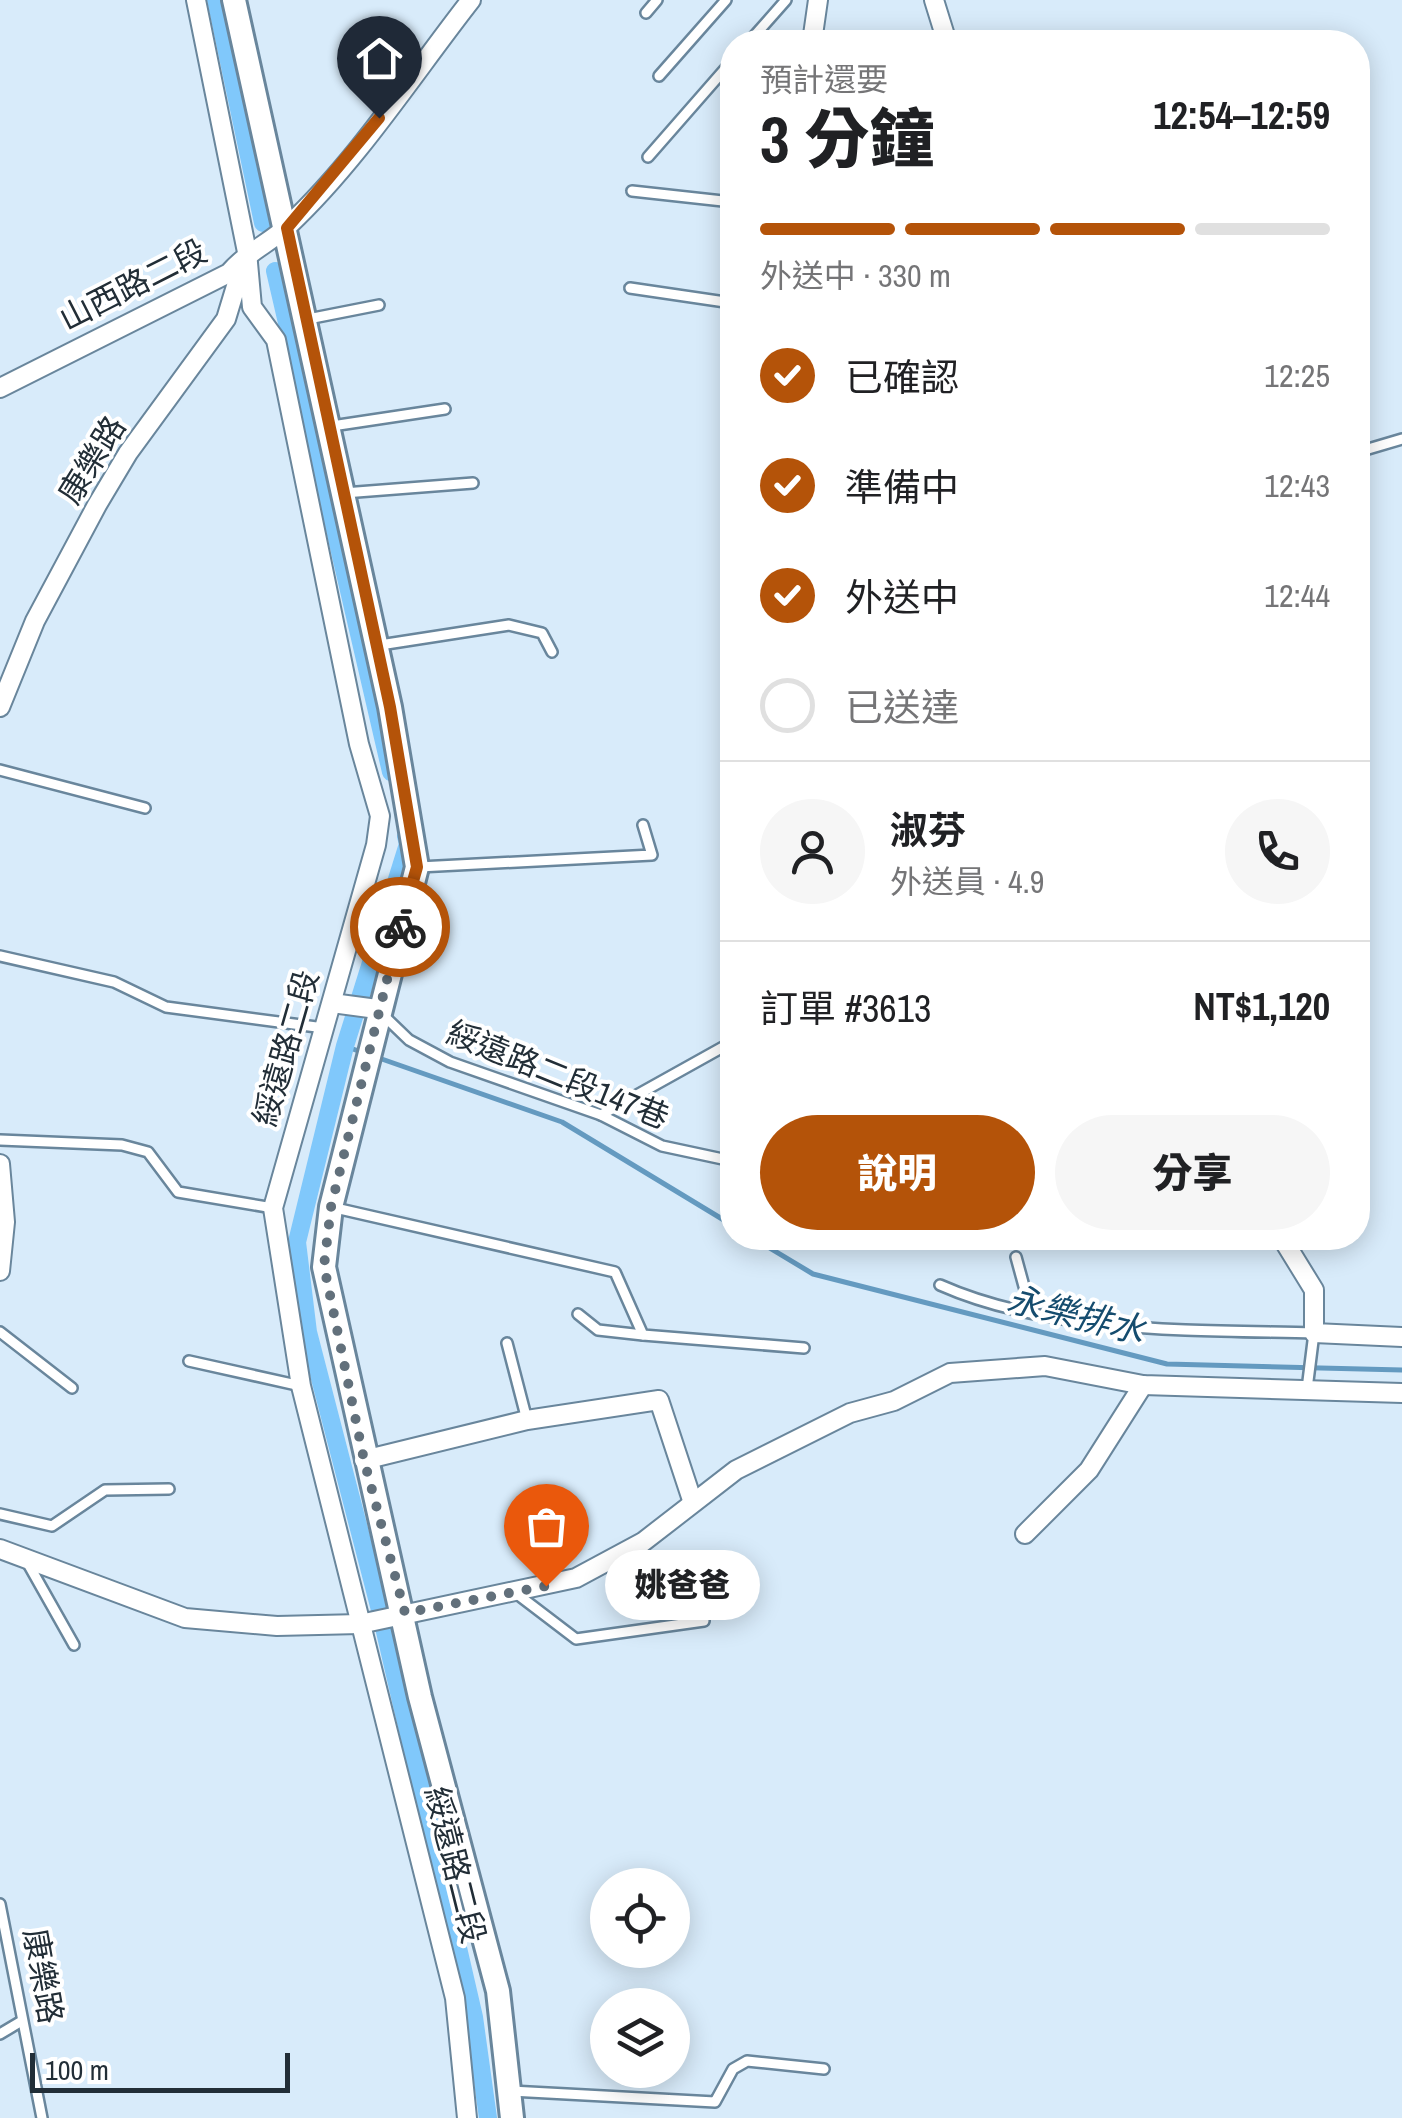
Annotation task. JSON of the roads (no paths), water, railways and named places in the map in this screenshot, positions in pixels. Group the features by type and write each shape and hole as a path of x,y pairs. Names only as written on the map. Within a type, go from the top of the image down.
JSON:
{"street":[{"name":"綏遠路二段","path":"196,0 247,252 252,307 276,340 359,744 380,816 376,846 273,1208 301,1386 365,1622 456,1998 467,2118"},
{"name":"綏遠路二段","path":"234,0 377,646 417,867 364,1062 331,1207 324,1266 364,1460 405,1613 420,1697 494,1973 512,2118"},
{"name":"山西路二段","path":"0,388 229,273 247,252 287,228 333,176 471,0"},
{"path":"814,30 818,0"},
{"path":"934,0 944,30"},
{"name":"康樂路","path":"0,707 35,621 97,505 128,453 226,318 247,252"},
{"path":"332,1003 376,1017"},
{"path":"0,1164 5,1222 0,1270"},
{"path":"1289,1250 1314,1290 1314,1333 1402,1337"},
{"path":"0,1549 22,1553 115,1594 185,1618 277,1626 365,1622 517,1594 576,1578 644,1542 692,1500 736,1470 850,1413 894,1401 950,1373 1045,1366 1143,1385 1309,1381 1402,1393"},
{"path":"1025,1534 1089,1470 1143,1385"},
{"path":"364,1460 528,1420 659,1400 692,1500"}],"lane":[{"path":"646,13 658,0"},
{"path":"659,76 726,0"},
{"path":"760,30 786,0"},
{"path":"648,157 720,75"},
{"path":"632,191 720,201"},
{"path":"630,288 720,300"},
{"path":"305,319 378,305"},
{"path":"329,427 445,409"},
{"path":"1370,448 1402,439"},
{"path":"344,493 473,483"},
{"path":"377,646 509,626 542,633 552,652"},
{"path":"0,770 145,808"},
{"path":"417,867 652,855 643,825"},
{"path":"0,956 114,982 166,1007 324,1028"},
{"name":"綏遠路二段147巷","path":"376,1017 450,1062 600,1115 662,1146 720,1158"},
{"path":"600,1115 720,1049"},
{"path":"0,1140 122,1145 148,1152 178,1192 273,1208"},
{"path":"331,1207 615,1272 644,1335"},
{"path":"1016,1257 1031,1312"},
{"path":"940,1285 985,1305 1031,1312 1173,1329 1314,1333 1309,1381"},
{"path":"578,1314 598,1330 804,1348"},
{"path":"0,1332 72,1388"},
{"path":"507,1343 528,1420"},
{"path":"189,1361 301,1386"},
{"path":"0,1514 52,1526 105,1490 170,1490"},
{"path":"22,1553 74,1645"},
{"path":"517,1594 576,1640 704,1622"},
{"name":"康樂路","path":"0,1904 20,2022 42,2118"},
{"path":"0,2034 20,2022"},
{"path":"511,2090 715,2102 734,2069 747,2061 824,2069"}],"waterway":[{"path":"216,0 263,223"},
{"path":"275,271 391,772"},
{"path":"406,836 408,844 345,1046 297,1242 308,1332 380,1610 474,2017 488,2118"},
{"name":"永樂排水","path":"345,1046 361,1052"},
{"name":"永樂排水","path":"376,1057 562,1122 720,1218"},
{"name":"永樂排水","path":"773,1250 813,1274 1167,1364 1402,1370"}],"place":[{"name":"姚爸爸","path":"546,1586"}]}
